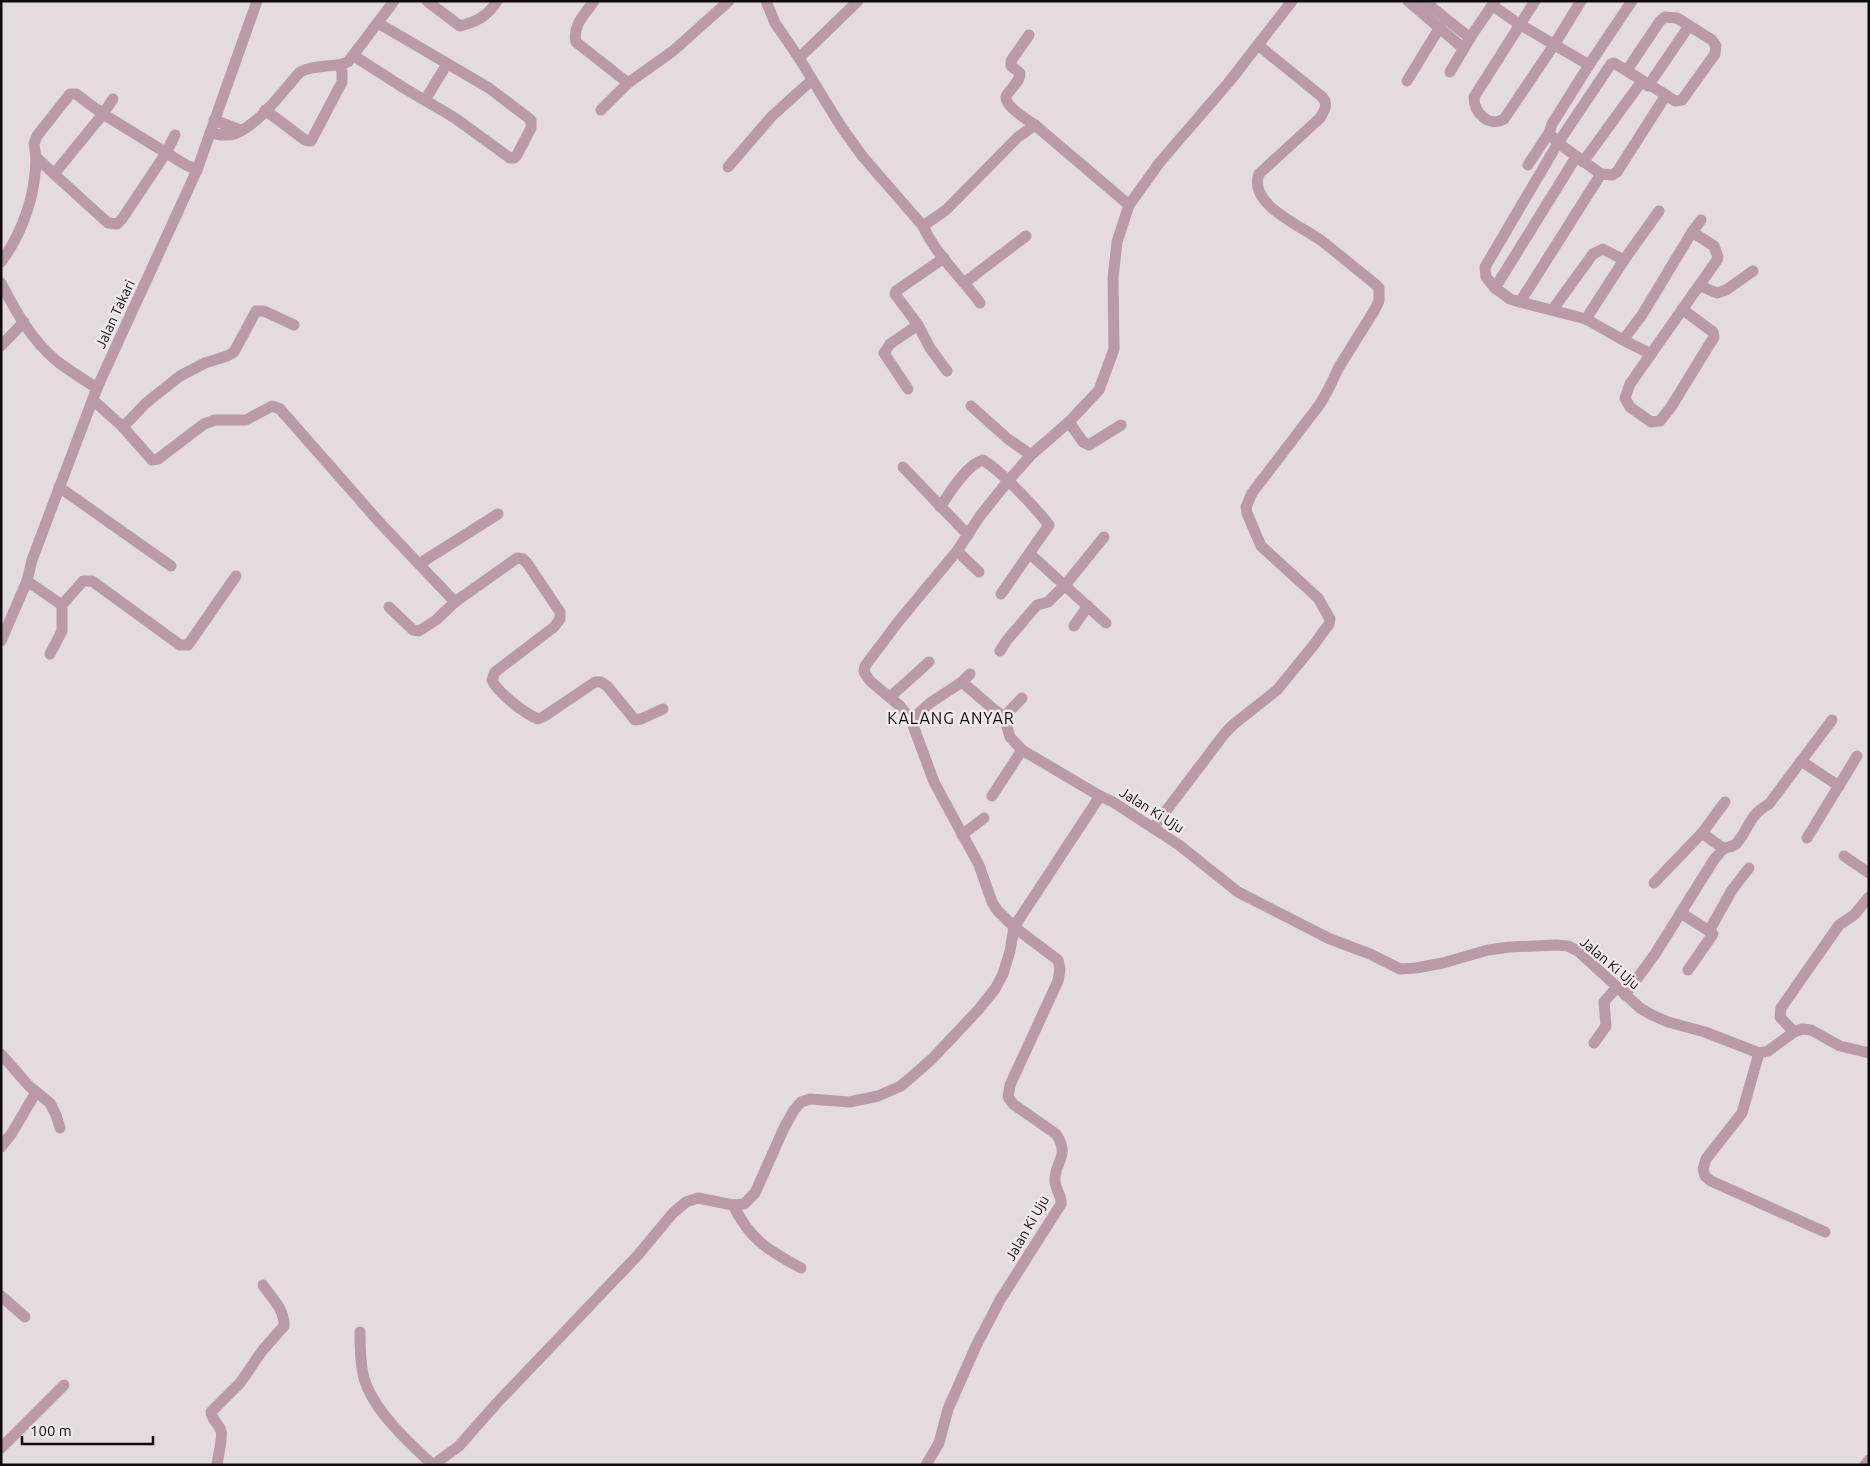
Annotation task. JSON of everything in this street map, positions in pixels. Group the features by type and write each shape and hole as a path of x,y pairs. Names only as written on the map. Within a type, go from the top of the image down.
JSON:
{"street":[{"name":"Jalan Takari","path":"1,640 27,581 32,560 97,388 196,170 257,1"},
{"path":"210,133 227,136 253,122 300,72 308,68 340,65 348,62 394,1"},
{"path":"427,1 460,26 484,18 497,1"},
{"path":"594,1 578,24 574,35 576,42 628,83"},
{"path":"601,110 628,83 673,51 729,1"},
{"path":"799,58 858,1"},
{"path":"360,1332 362,1367 370,1391 392,1425 433,1465 459,1446 496,1404 638,1255 673,1213 686,1202 698,1198 733,1205 744,1204 755,1193 784,1128 801,1102 810,1099 849,1102 878,1096 901,1086 932,1059 995,989 1003,974 1010,951 1014,927 997,910 992,902 979,865 934,782 911,720 900,706 870,681 864,672 865,666 898,622 958,551 980,516 1008,481 1099,390 1114,349 1113,278 1117,242 1129,205 1160,162 1229,82 1292,1"},
{"path":"1408,1 1440,27 1467,43"},
{"path":"1424,1 1467,43"},
{"path":"1535,1 1474,97 1478,109 1491,123 1504,119 1581,1"},
{"path":"1528,165 1589,65 1632,1"},
{"path":"770,4 775,23 840,125 863,157 923,226 944,258 980,303"},
{"path":"1450,72 1494,4 1519,24 1589,65"},
{"path":"1627,70 1660,21 1665,17 1677,18 1712,40 1716,46 1715,54 1682,100 1675,101 1627,70 1614,63 1611,64 1558,143 1485,267 1486,277 1495,288 1510,299 1586,319 1651,354"},
{"path":"354,56 455,118 510,158 514,158 517,155 532,128 531,120 489,88 378,22"},
{"path":"1495,288 1580,159 1645,83 1689,26"},
{"path":"1406,81 1440,27"},
{"path":"1029,35 1011,61 1011,66 1020,73 1020,78 1007,94 1006,100 1009,106 1129,205"},
{"path":"1154,828 1177,795 1226,733 1234,724 1277,690 1329,624 1330,619 1318,598 1261,546 1249,519 1246,507 1252,493 1328,390 1339,367 1379,301 1379,288 1374,283 1321,240 1275,211 1257,189 1256,182 1259,174 1320,118 1326,110 1326,102 1321,96 1258,44"},
{"path":"425,100 447,64"},
{"path":"265,110 305,140 311,141 342,82 340,65"},
{"path":"728,167 777,111 812,80"},
{"path":"1,262 23,224 36,172 34,144 37,136 70,94 76,94 103,114 196,170"},
{"path":"1549,133 1558,143 1601,174 1612,175 1617,172 1666,95"},
{"path":"54,174 113,99"},
{"path":"214,120 240,130"},
{"path":"923,226 946,210 1018,137 1034,125"},
{"path":"36,157 108,223 117,224 166,153 175,135"},
{"path":"1520,302 1601,174"},
{"path":"1586,319 1624,260 1659,211"},
{"path":"1623,340 1642,315 1701,220"},
{"path":"1682,309 1713,332 1714,337 1660,421 1651,422 1630,407 1625,398 1630,384 1682,309 1700,286 1718,257 1714,246 1692,232"},
{"path":"964,283 1026,236"},
{"path":"1553,310 1593,254 1598,250 1603,249 1624,260"},
{"path":"944,258 895,292 895,294 918,325 930,348 947,371"},
{"path":"1700,286 1717,293 1726,290 1753,271"},
{"path":"2,285 24,322 44,349 58,362 97,388"},
{"path":"123,427 146,403 180,376 205,363 234,352 256,311 264,311 294,325"},
{"path":"1,346 24,322"},
{"path":"908,389 884,354 890,344 918,325"},
{"path":"93,400 123,427 152,460 158,459 204,424 215,420 246,420 272,406 280,409 375,517 455,602"},
{"path":"971,406 1008,439 1032,455"},
{"path":"1069,422 1083,442 1089,445 1121,425"},
{"path":"940,507 958,481 982,460 992,466 1008,481 1049,525 1001,594"},
{"path":"903,467 968,535"},
{"path":"59,487 171,566"},
{"path":"419,564 498,514"},
{"path":"1000,651 1037,605 1048,602 1065,585 1104,537"},
{"path":"958,551 978,572"},
{"path":"1030,554 1106,623"},
{"path":"389,606 409,626 418,631 436,620 455,602 517,558 523,559 560,612 560,619 554,627 495,672 492,680 496,687 530,715 538,719 595,682 601,682 607,686 635,720 663,709"},
{"path":"50,654 62,631 62,605 83,580 92,581 180,645 185,646 188,645 236,576"},
{"path":"27,581 62,605"},
{"path":"1074,626 1088,606"},
{"path":"890,697 929,662"},
{"path":"911,720 936,698 966,678 991,708 1004,716 1010,737 1022,750 1100,796"},
{"path":"1004,716 1022,698"},
{"path":"1594,1043 1606,1026 1604,1002 1621,991 1655,954 1715,858 1724,849 1731,848 1736,844 1747,828 1746,826 1749,821 1759,810 1769,804 1832,720"},
{"path":"992,796 1022,750"},
{"path":"1807,838 1857,756"},
{"path":"1801,761 1839,786"},
{"name":"Jalan Ki Uju","path":"926,1465 939,1443 948,1409 976,1346 1000,1300 1061,1204 1062,1198 1055,1184 1063,1153 1061,1141 1056,1134 1013,1104 1008,1097 1010,1085 1058,980 1060,969 1058,960 1014,927 1100,796 1113,802 1179,845 1238,892 1330,939 1370,954 1400,969 1443,963 1488,950 1510,947 1568,946 1578,951 1621,991 1652,1015 1705,1032 1759,1053"},
{"path":"1654,883 1702,833 1726,802"},
{"path":"962,835 984,818"},
{"path":"1702,833 1724,849"},
{"path":"1844,856 1869,873"},
{"path":"1709,931 1732,890 1749,868"},
{"path":"1794,1032 1780,1017 1781,1008 1838,925 1854,915 1869,897"},
{"path":"1681,913 1713,934 1688,970"},
{"path":"1825,1232 1711,1182 1705,1176 1703,1169 1706,1159 1742,1113 1759,1053 1768,1051 1802,1028 1811,1030 1840,1046 1869,1052"},
{"path":"1,1054 36,1092 50,1103 60,1128"},
{"path":"1,1148 36,1092"},
{"path":"733,1205 739,1218 766,1249 801,1268"},
{"path":"217,1465 222,1435 220,1428 212,1418 211,1412 240,1383 262,1351 284,1326 283,1317 278,1306 263,1285"},
{"path":"1,1296 25,1317"},
{"path":"1,1448 64,1385"},
{"path":"1865,1465 1869,1460"}],"district":[{"name":"KALANG ANYAR","path":"951,718"}]}
